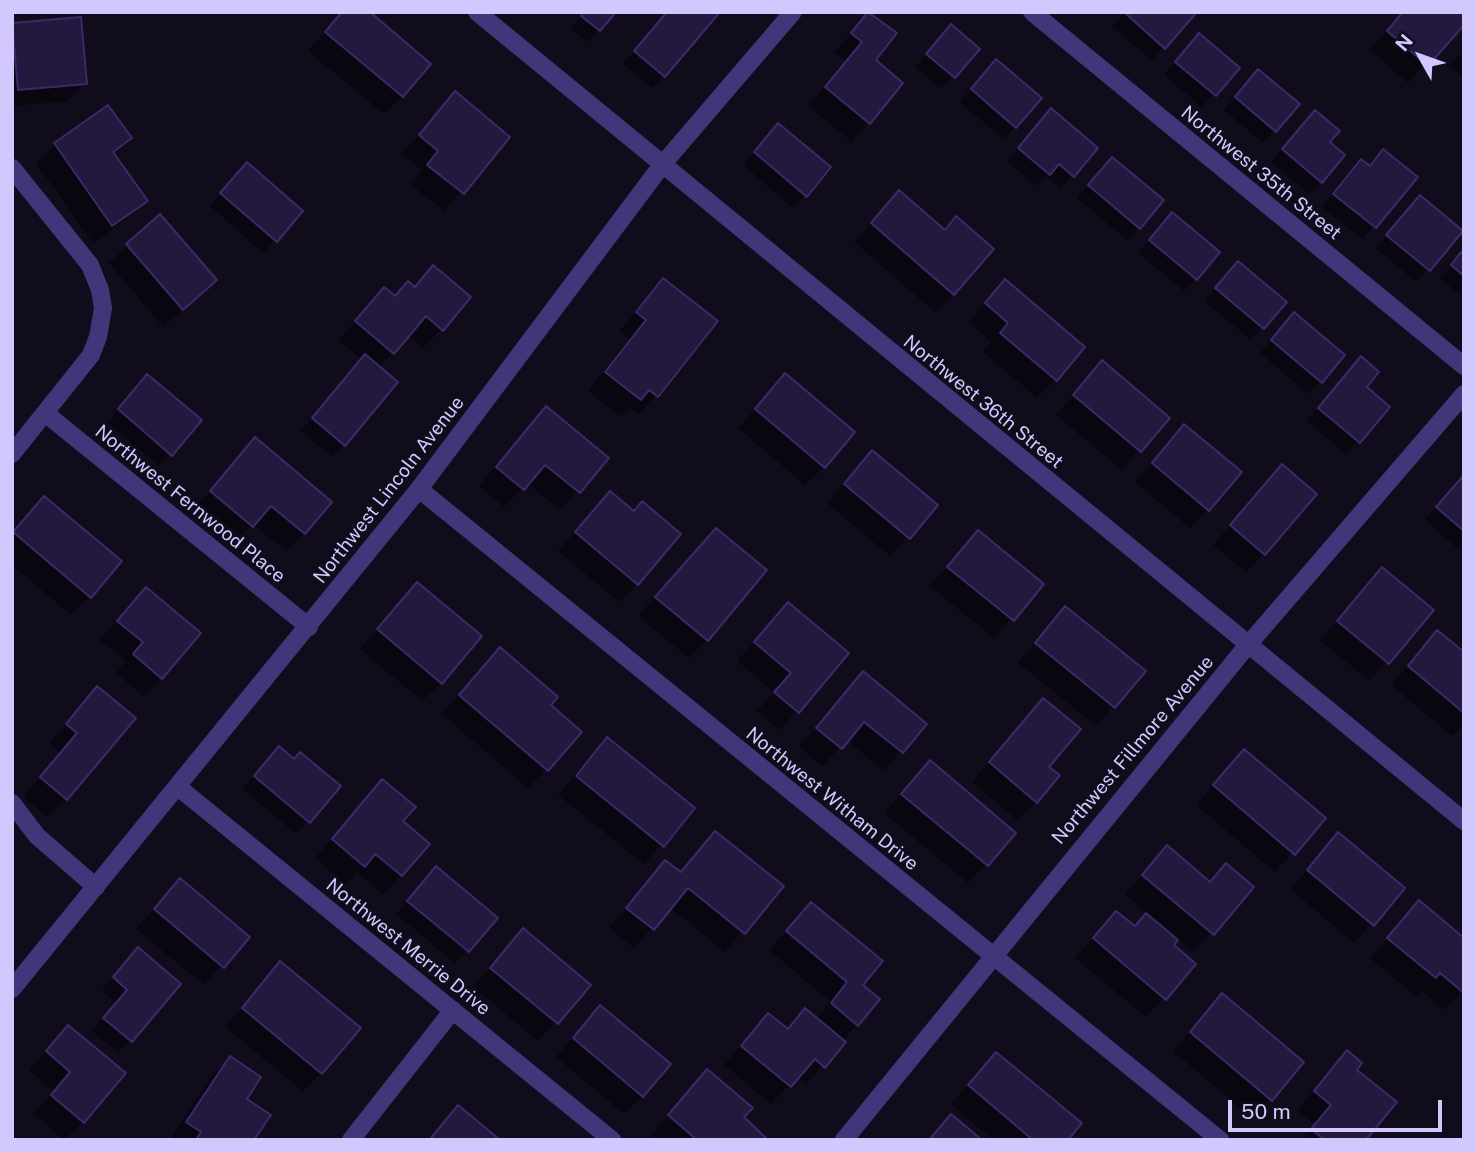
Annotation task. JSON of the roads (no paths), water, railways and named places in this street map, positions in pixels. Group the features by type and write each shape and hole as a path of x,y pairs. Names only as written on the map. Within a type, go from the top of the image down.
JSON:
{"street":[{"name":"Northwest 36th Street","path":"477,12 1247,646 1464,821"},
{"name":"Northwest Lincoln Avenue","path":"12,989 419,489 662,165 793,12"},
{"name":"Northwest 35th Street","path":"1032,12 1464,366"},
{"path":"12,168 90,265 102,299 99,337 91,355 12,454"},
{"name":"Northwest Fillmore Avenue","path":"844,1140 995,958 1014,928 1247,646 1464,394"},
{"name":"Northwest Fernwood Place","path":"45,413 309,627"},
{"name":"Northwest Witham Drive","path":"419,489 1220,1140"},
{"name":"Northwest Merrie Drive","path":"178,787 612,1140"},
{"path":"12,803 37,836 96,887"},
{"path":"351,1140 453,1010"}]}
